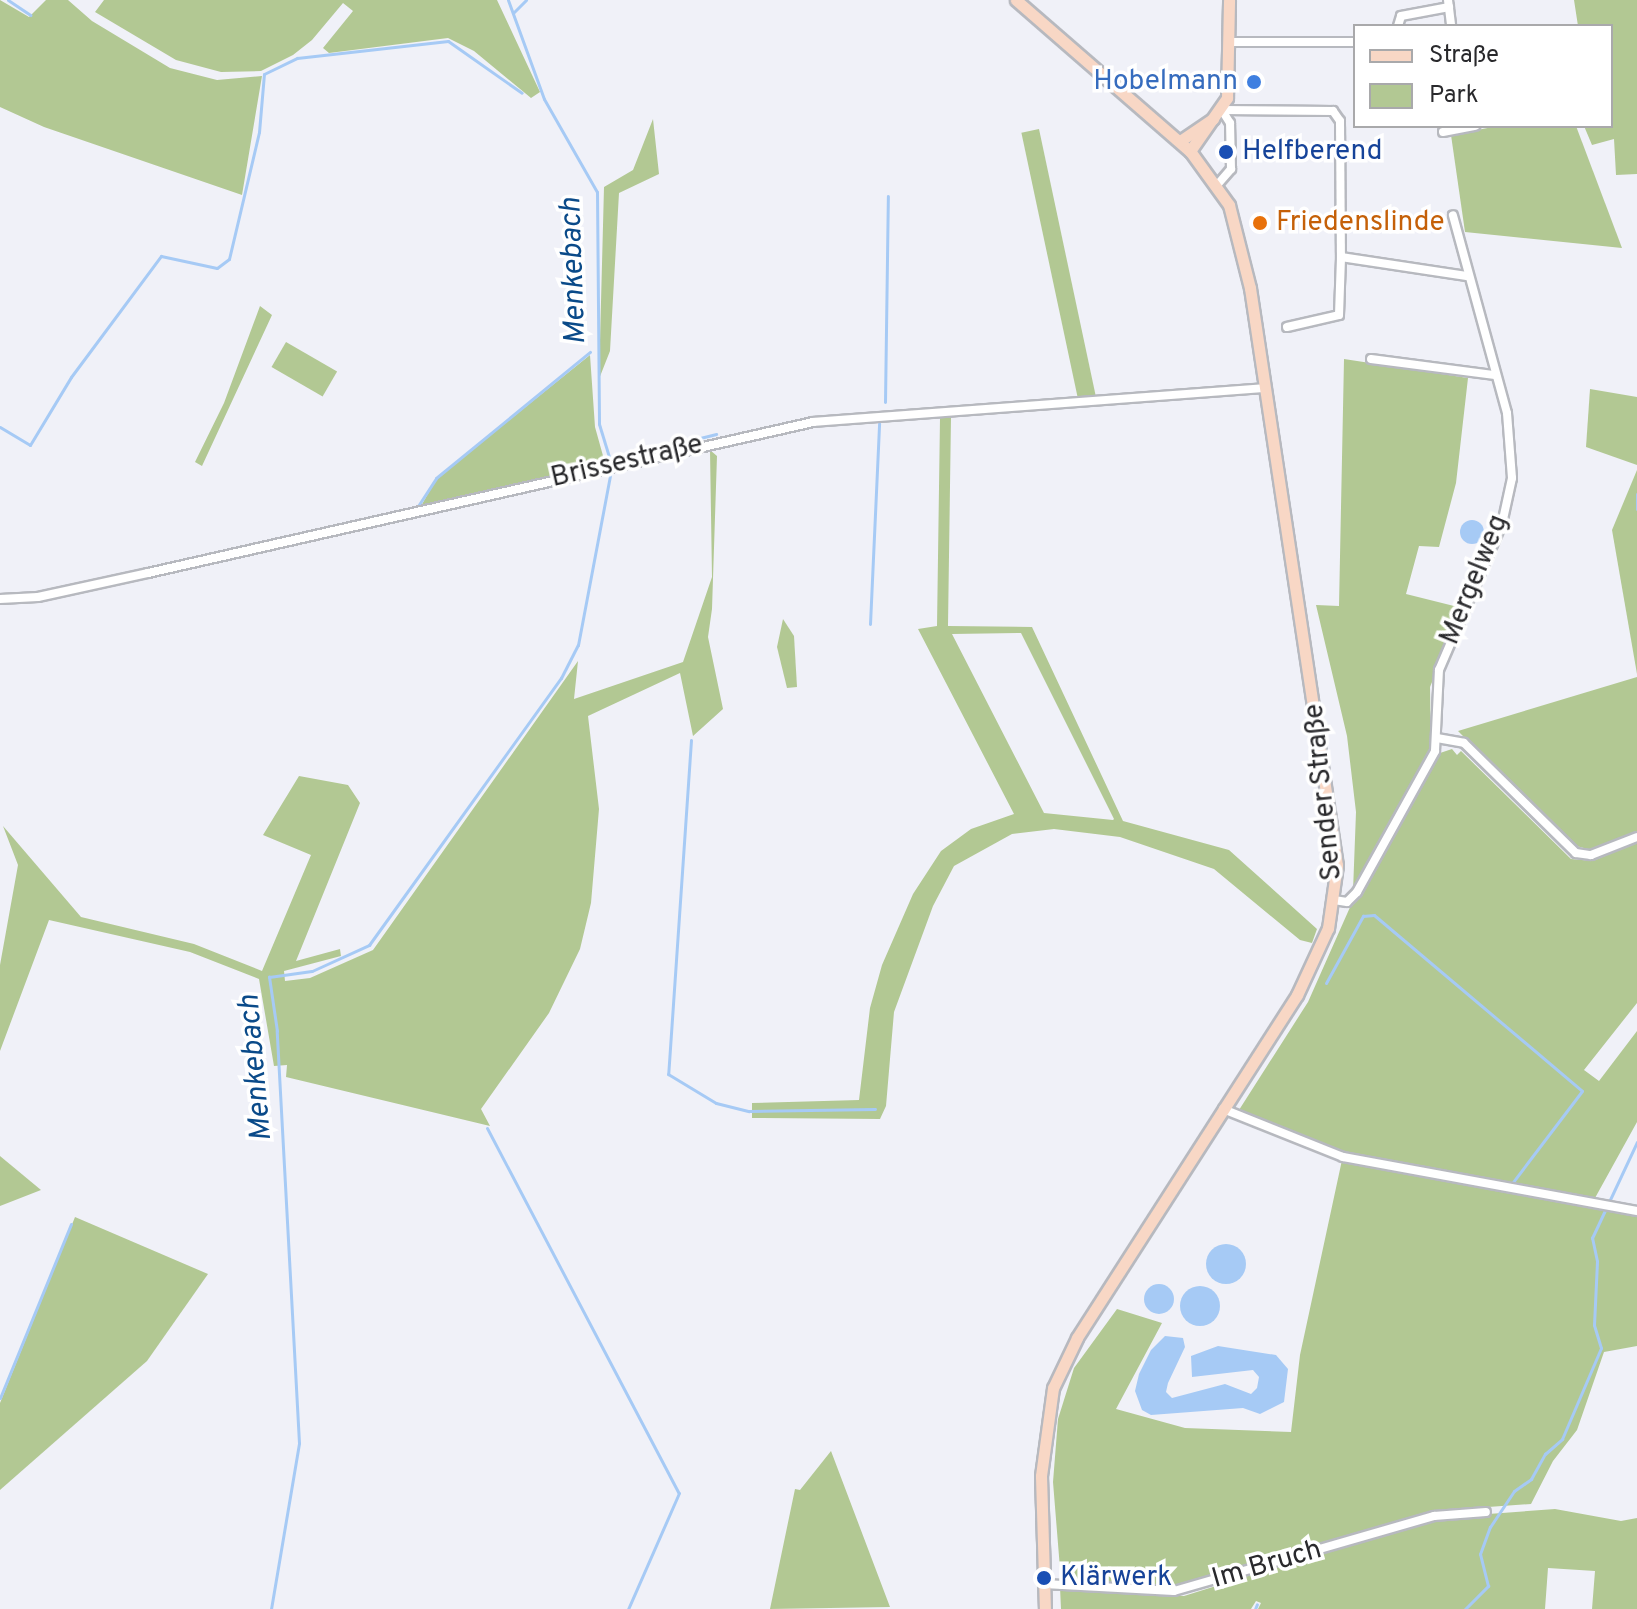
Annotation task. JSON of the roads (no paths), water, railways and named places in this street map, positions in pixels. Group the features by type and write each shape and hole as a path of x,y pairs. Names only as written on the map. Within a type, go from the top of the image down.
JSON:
{"main road":[{"name":"Sender Straße","path":"1016,0 1190,151 1218,184 1237,230 1330,805 1334,900 1308,974 1077,1338 1053,1388 1042,1461 1045,1609"},
{"path":"1190,151 1219,113 1229,84 1229,0"},
{"path":"1180,141 1219,113"}],"street":[{"path":"1399,24 1401,16 1448,3 1451,24"},
{"path":"1228,42 1353,42"},
{"path":"1218,184 1231,169 1230,123 1219,113"},
{"path":"1219,113 1337,114 1341,257 1339,315 1287,327"},
{"path":"1443,132 1464,128"},
{"name":"Mergelweg","path":"1437,738 1439,670 1502,524 1512,478 1512,438 1453,215"},
{"path":"1341,257 1467,276"},
{"path":"1371,359 1495,375"},
{"name":"Brissestraße","path":"0,599 38,597 813,422 1263,388"},
{"path":"1334,900 1347,902 1357,892 1435,751 1437,738 1464,743 1576,853 1591,855 1637,837"},
{"path":"1223,1109 1343,1157 1637,1211"},
{"name":"Im Bruch","path":"1044,1584 1174,1591 1434,1516 1486,1512"}],"water":[{"path":"1472,520 1483,527 1484,532 1477,543 1472,544 1461,537 1460,532 1467,521"},
{"path":"1226,1244 1240,1250 1246,1264 1240,1278 1226,1284 1212,1278 1206,1264 1212,1250"},
{"path":"1159,1284 1170,1288 1174,1299 1170,1310 1159,1314 1148,1310 1144,1299 1148,1288"},
{"path":"1200,1286 1214,1292 1220,1306 1214,1320 1200,1326 1186,1320 1180,1306 1186,1292"},
{"path":"1165,1336 1183,1338 1185,1347 1168,1383 1166,1392 1172,1398 1225,1384 1251,1394 1257,1388 1259,1377 1253,1370 1192,1377 1191,1356 1218,1346 1276,1355 1288,1369 1284,1402 1260,1414 1243,1408 1151,1415 1142,1410 1135,1391 1139,1374 1151,1350"}],"waterway":[{"path":"8,0 30,15"},
{"name":"Menkebach","path":"508,0 544,99 597,192 599,424 610,460"},
{"path":"514,12 526,0"},
{"path":"0,427 30,445 71,377 161,256 217,268 229,259 259,132 264,74 297,58 448,41 522,93"},
{"path":"885,402 888,196"},
{"path":"418,506 436,478 590,352"},
{"path":"870,624 879,423"},
{"path":"623,457 716,434"},
{"name":"Menkebach","path":"271,1609 299,1443 277,1031 269,977 312,971 369,945 561,678 578,645 611,471"},
{"path":"1637,494 1637,509"},
{"path":"691,740 668,1074 716,1103 749,1111 875,1109"},
{"path":"1326,983 1363,916 1374,915 1582,1091 1513,1182"},
{"path":"487,1128 679,1493 628,1609"},
{"path":"1465,1609 1488,1586 1480,1554 1490,1527 1514,1491 1531,1479 1545,1454 1562,1439 1601,1348 1594,1325 1597,1261 1592,1238 1637,1142"},
{"path":"0,1398 71,1224"},
{"path":"1255,1609 1257,1604"}],"place":[{"name":"Hobelmann","path":"1254,82"},
{"name":"Helfberend","path":"1226,152"},
{"name":"Friedenslinde","path":"1260,223"},
{"name":"Klärwerk","path":"1044,1578"}]}
